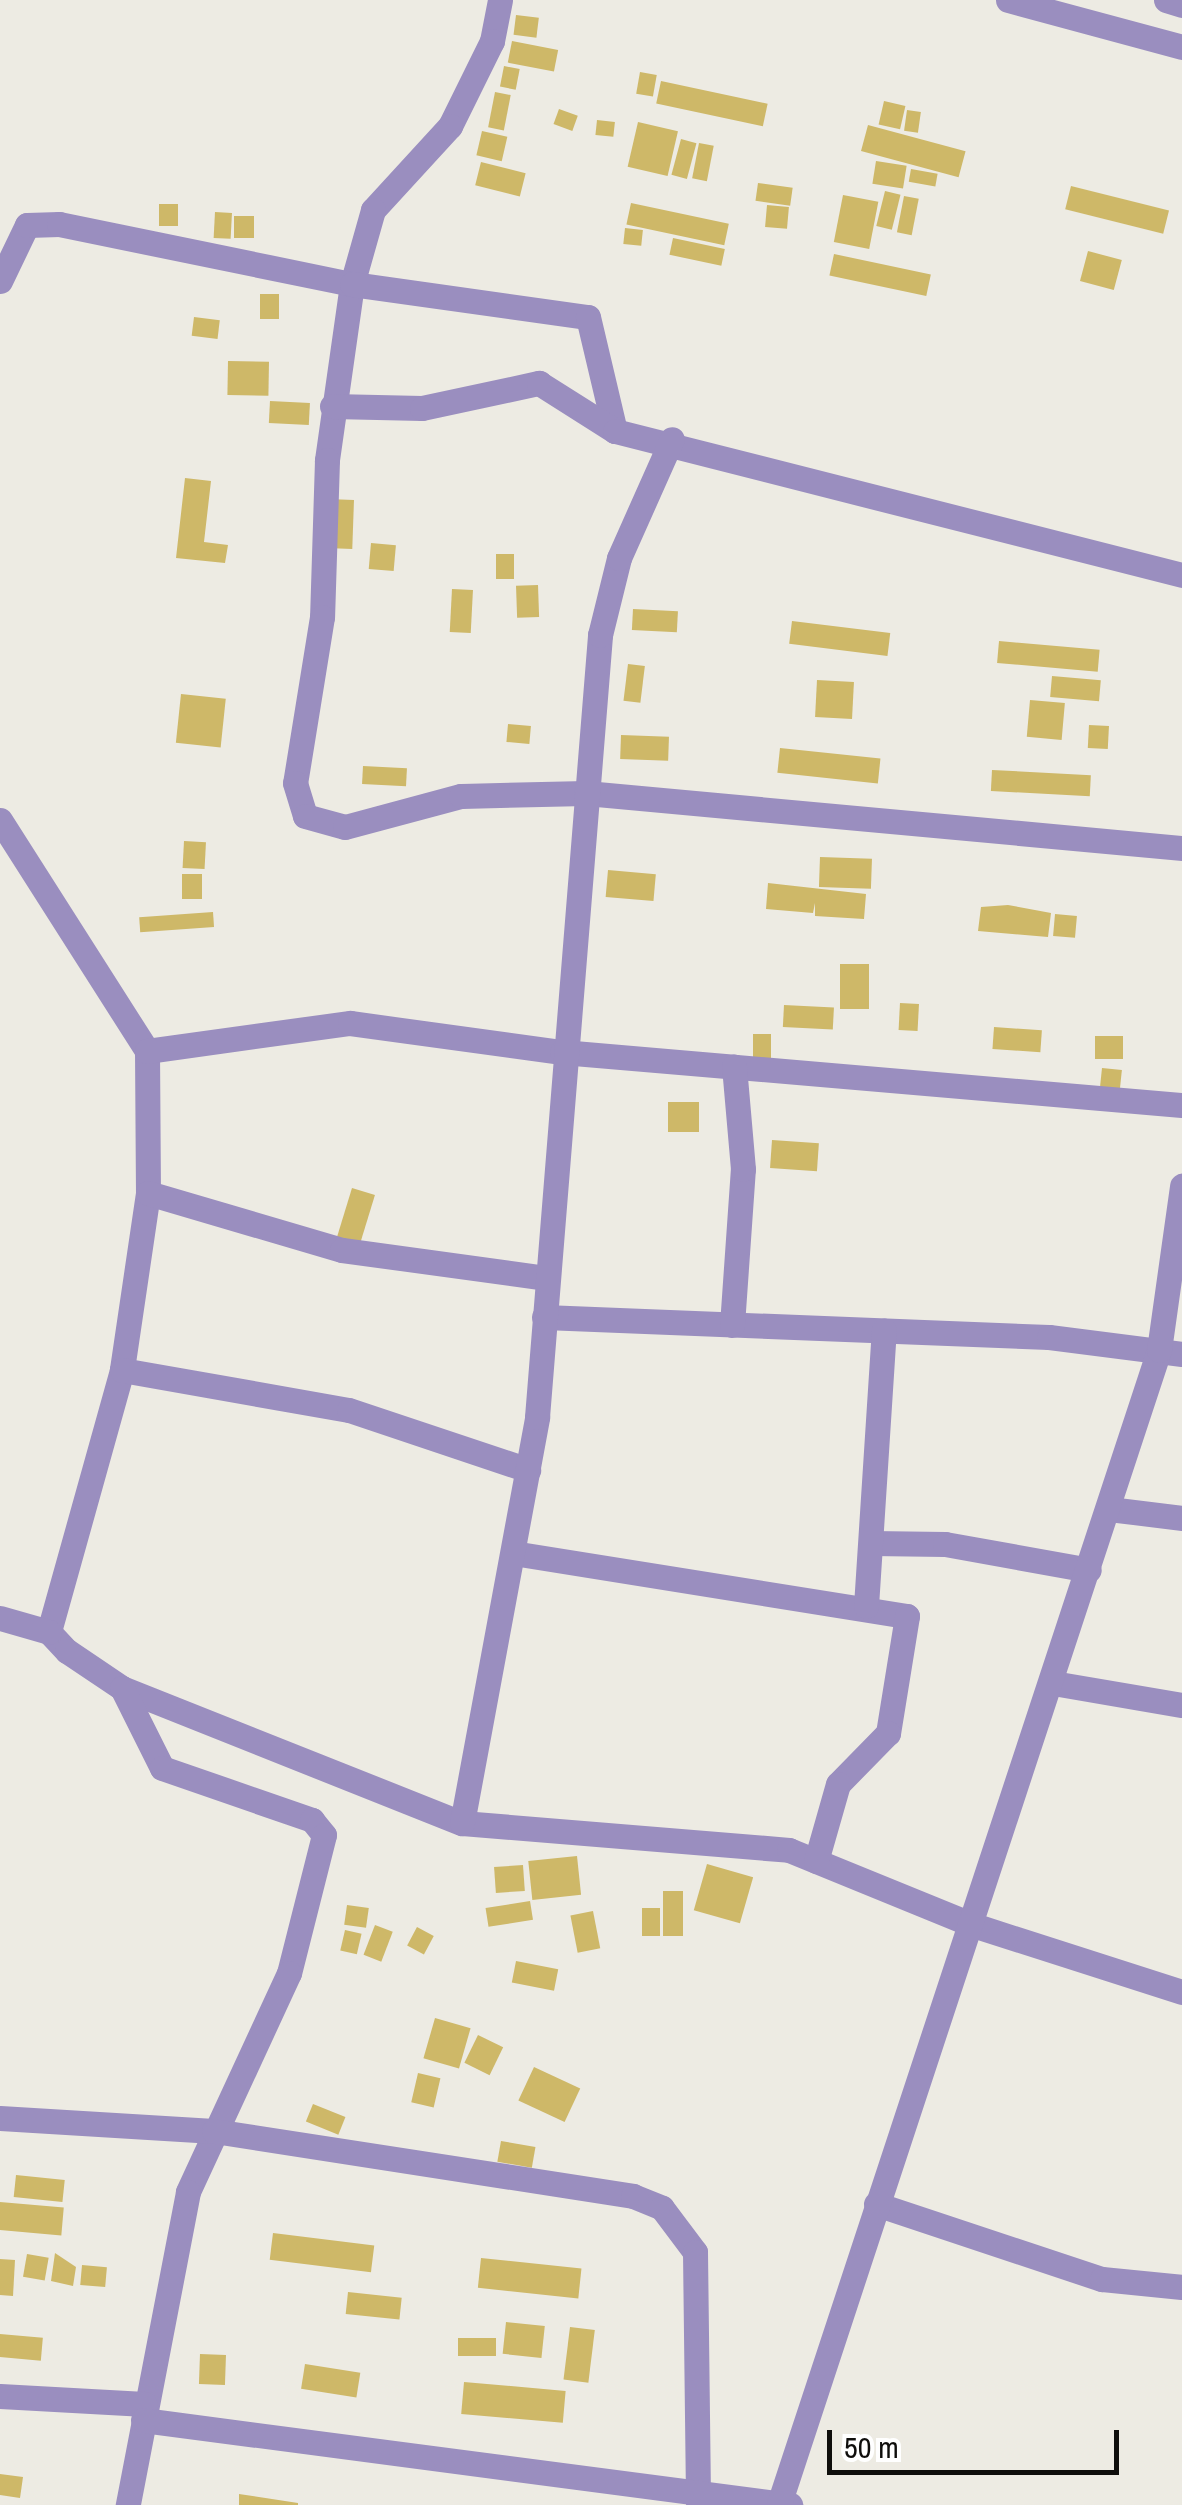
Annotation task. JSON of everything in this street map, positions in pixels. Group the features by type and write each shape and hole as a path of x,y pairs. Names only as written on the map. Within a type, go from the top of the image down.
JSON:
{"street":[{"path":"500,0 492,40 450,126 373,210 352,284 332,406 322,617 295,783 305,816 344,827 461,796 586,793 1182,848"},
{"path":"1008,0 1182,47"},
{"path":"1166,0 1182,4"},
{"path":"0,281 27,225 59,224 352,284 588,317 616,431"},
{"path":"332,406 422,408 539,383 616,431 672,440 1182,575"},
{"path":"462,1823 528,1470 544,1317 562,1052 605,616 619,558 672,440"},
{"path":"0,820 146,1051 148,1193 122,1370 50,1632"},
{"path":"146,1051 350,1023 562,1052 1182,1104"},
{"path":"732,1325 743,1169 734,1066"},
{"path":"779,2504 1108,1509 1171,1352 1182,1186"},
{"path":"148,1193 342,1250 547,1278"},
{"path":"544,1317 884,1331 1171,1352"},
{"path":"866,1606 884,1331"},
{"path":"122,1370 349,1410 528,1470"},
{"path":"1108,1509 1182,1518"},
{"path":"871,1543 945,1544 1090,1570"},
{"path":"513,1553 866,1606 907,1616 894,1717 879,1749 838,1784 816,1861"},
{"path":"0,1618 50,1632 122,1688 462,1823 748,1842 816,1861 973,1925 1182,1992"},
{"path":"1053,1683 1182,1705"},
{"path":"122,1688 162,1768 312,1820 324,1835 289,1973 188,2192 128,2505"},
{"path":"0,2118 214,2131 662,2208 696,2252 698,2500"},
{"path":"876,2204 1102,2280 1182,2287"},
{"path":"0,2396 144,2412 698,2500 790,2505"}],"building":[{"path":"516,15 539,18 536,38 514,35"},
{"path":"512,41 558,50 554,72 508,63"},
{"path":"504,66 520,69 516,90 500,87"},
{"path":"640,72 657,75 653,97 636,94"},
{"path":"661,81 768,104 763,126 656,103"},
{"path":"495,92 511,95 504,130 488,127"},
{"path":"884,101 905,106 900,129 879,124"},
{"path":"559,109 578,116 572,131 554,124"},
{"path":"907,110 921,112 918,133 904,131"},
{"path":"597,120 615,122 613,137 595,135"},
{"path":"638,122 678,131 668,176 628,167"},
{"path":"868,125 966,151 959,177 861,151"},
{"path":"482,131 507,137 502,161 476,155"},
{"path":"681,139 696,143 687,179 671,175"},
{"path":"699,143 714,146 707,181 692,178"},
{"path":"876,161 907,166 903,189 872,184"},
{"path":"481,162 526,173 520,196 475,185"},
{"path":"911,169 938,174 935,186 909,182"},
{"path":"758,183 793,188 790,206 755,201"},
{"path":"1071,186 1169,210 1163,234 1065,209"},
{"path":"885,191 901,195 892,230 876,226"},
{"path":"843,195 878,202 869,249 834,242"},
{"path":"904,196 919,199 912,235 897,232"},
{"path":"631,203 729,224 724,245 626,225"},
{"path":"159,204 178,204 178,226 159,226"},
{"path":"767,205 789,207 787,229 765,227"},
{"path":"215,212 232,213 231,239 214,238"},
{"path":"234,216 254,216 254,238 234,238"},
{"path":"625,228 643,230 641,246 623,244"},
{"path":"673,238 725,249 721,266 669,255"},
{"path":"1088,251 1122,260 1114,290 1080,281"},
{"path":"834,254 931,275 926,296 829,276"},
{"path":"260,294 279,294 279,319 260,319"},
{"path":"194,317 220,320 217,339 192,336"},
{"path":"228,361 269,362 268,396 227,395"},
{"path":"270,401 310,403 309,425 269,423"},
{"path":"185,478 211,481 204,542 228,545 225,563 176,558"},
{"path":"328,499 354,500 352,549 326,548"},
{"path":"371,543 396,545 394,571 369,569"},
{"path":"496,554 514,554 514,579 496,579"},
{"path":"538,585 539,617 517,618 516,586"},
{"path":"452,589 473,590 471,633 450,632"},
{"path":"633,609 678,611 677,632 632,630"},
{"path":"792,621 890,633 887,656 789,644"},
{"path":"999,641 1100,650 1098,672 997,663"},
{"path":"628,664 645,666 640,703 623,701"},
{"path":"1052,676 1101,680 1099,701 1050,697"},
{"path":"817,680 854,682 852,719 815,717"},
{"path":"181,694 226,699 221,747 176,743"},
{"path":"1030,700 1065,703 1062,740 1027,737"},
{"path":"508,724 531,726 529,744 506,742"},
{"path":"1089,725 1109,726 1108,749 1088,748"},
{"path":"621,735 669,737 668,761 620,759"},
{"path":"780,748 880,759 878,783 777,773"},
{"path":"363,766 407,768 406,786 362,784"},
{"path":"992,770 1091,775 1090,796 991,791"},
{"path":"184,841 206,842 205,869 183,868"},
{"path":"820,857 872,859 871,889 819,887"},
{"path":"608,870 656,874 653,901 606,897"},
{"path":"182,874 202,874 202,899 182,899"},
{"path":"768,883 866,894 864,919 815,916 815,903 813,913 766,909"},
{"path":"1008,905 1051,913 1048,937 978,931 981,907"},
{"path":"213,912 214,927 140,932 139,917"},
{"path":"1055,914 1077,916 1075,938 1053,936"},
{"path":"840,964 869,964 869,1009 840,1009"},
{"path":"900,1003 919,1004 918,1031 899,1030"},
{"path":"784,1005 834,1008 833,1030 783,1027"},
{"path":"994,1027 1042,1030 1040,1052 992,1049"},
{"path":"753,1034 771,1034 771,1058 753,1058"},
{"path":"1095,1036 1123,1036 1123,1059 1095,1059"},
{"path":"1102,1068 1122,1070 1120,1090 1100,1088"},
{"path":"668,1102 699,1102 699,1132 668,1132"},
{"path":"772,1140 819,1143 817,1171 770,1168"},
{"path":"352,1188 375,1195 360,1244 337,1237"},
{"path":"577,1856 581,1895 532,1900 528,1861"},
{"path":"707,1864 753,1877 740,1923 694,1910"},
{"path":"523,1865 525,1891 496,1893 494,1867"},
{"path":"663,1891 683,1891 683,1936 663,1936"},
{"path":"530,1901 533,1920 489,1927 486,1908"},
{"path":"347,1905 369,1908 366,1928 344,1925"},
{"path":"642,1908 660,1908 660,1936 642,1936"},
{"path":"593,1911 600,1948 578,1953 570,1915"},
{"path":"375,1925 393,1932 381,1962 364,1955"},
{"path":"417,1927 434,1936 424,1954 407,1946"},
{"path":"345,1930 362,1934 357,1954 340,1950"},
{"path":"516,1961 558,1969 554,1991 512,1983"},
{"path":"435,2018 471,2028 459,2069 423,2058"},
{"path":"478,2035 503,2047 490,2075 464,2063"},
{"path":"534,2067 580,2089 565,2122 518,2101"},
{"path":"418,2073 440,2078 434,2107 411,2102"},
{"path":"313,2104 345,2117 338,2135 306,2122"},
{"path":"501,2141 535,2147 532,2168 497,2162"},
{"path":"16,2175 65,2180 62,2202 14,2197"},
{"path":"0,2202 64,2208 61,2235 0,2230"},
{"path":"273,2233 374,2245 371,2272 270,2260"},
{"path":"55,2253 76,2267 73,2286 51,2281"},
{"path":"27,2254 49,2258 45,2280 23,2277"},
{"path":"481,2258 581,2269 578,2298 478,2288"},
{"path":"0,2259 15,2260 13,2296 0,2295"},
{"path":"82,2265 107,2267 105,2287 80,2285"},
{"path":"348,2292 402,2298 399,2320 346,2314"},
{"path":"506,2322 545,2326 541,2358 503,2354"},
{"path":"570,2327 595,2330 588,2383 564,2380"},
{"path":"0,2334 43,2338 41,2361 0,2357"},
{"path":"458,2338 496,2338 496,2356 458,2356"},
{"path":"200,2354 226,2355 225,2385 199,2384"},
{"path":"305,2364 360,2373 356,2397 301,2389"},
{"path":"464,2382 566,2391 563,2423 461,2414"},
{"path":"0,2474 23,2477 20,2498 0,2495"},
{"path":"239,2494 298,2503 298,2505 239,2505"}]}
